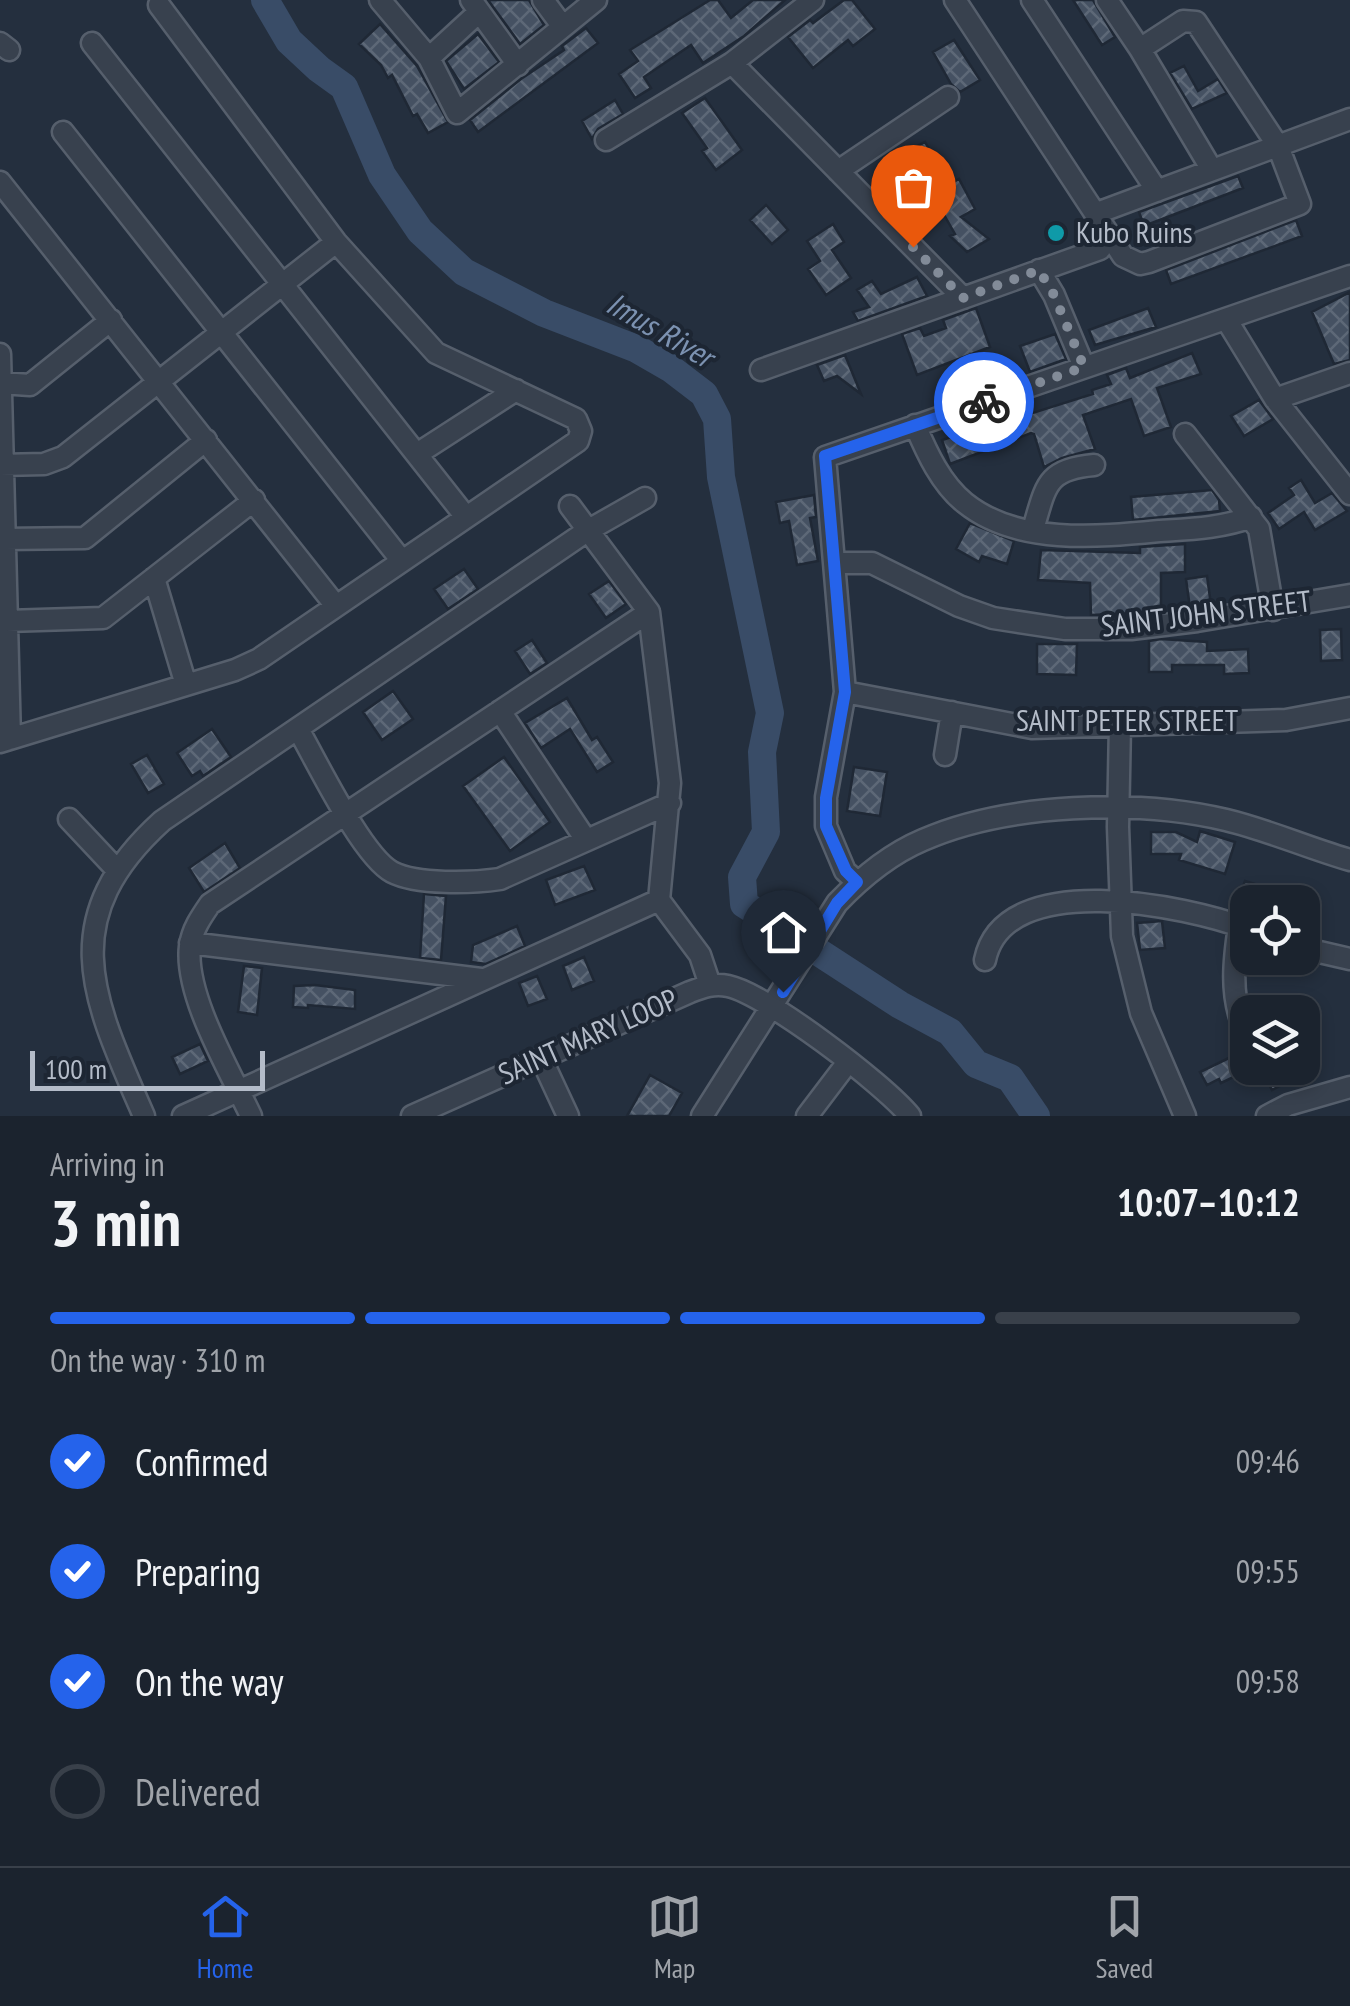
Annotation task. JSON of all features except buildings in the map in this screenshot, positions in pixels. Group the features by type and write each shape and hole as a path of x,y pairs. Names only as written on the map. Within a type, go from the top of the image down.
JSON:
{"street":[{"path":"380,0 428,58 457,113 596,0"},
{"path":"543,0 563,28"},
{"path":"606,140 732,64 813,0"},
{"path":"956,0 1123,256 1140,264 1300,204 1278,146 1196,22 1183,21 1140,49"},
{"path":"1032,0 1156,190"},
{"path":"1106,0 1212,170"},
{"path":"0,354 7,621 5,740 235,670 258,659 578,440 581,431 576,419 436,353 336,242 159,5"},
{"path":"428,58 475,6 518,65"},
{"path":"92,43 466,517"},
{"path":"732,64 963,298"},
{"path":"838,170 948,97"},
{"path":"1097,212 1350,120"},
{"path":"62,132 402,561"},
{"path":"0,182 336,606"},
{"path":"2,465 53,463 336,242"},
{"path":"761,370 1100,249"},
{"path":"1039,270 1054,295 1084,367"},
{"path":"857,882 846,871 826,826 826,798 845,692 825,456 1350,276"},
{"path":"1226,319 1275,399 1350,494"},
{"path":"1,383 20,386 38,381 111,320"},
{"path":"1275,399 1350,373"},
{"path":"417,454 516,390"},
{"path":"916,426 943,479 964,502 995,522 1068,536 1208,528 1252,517"},
{"path":"1184,434 1259,529 1273,610"},
{"path":"5,539 85,538 206,440"},
{"path":"1033,530 1056,475 1063,468 1094,465"},
{"path":"144,1116 115,1049 94,982 91,945 98,909 131,848 162,821 587,530 645,498"},
{"path":"7,621 103,618 254,500"},
{"path":"570,506 649,612 670,803 660,900 700,956 710,985 778,1000 910,1116"},
{"name":"SAINT JOHN STREET","path":"834,563 872,564 959,606 1029,626 1131,628 1273,610 1350,595"},
{"path":"154,578 186,685"},
{"path":"250,1116 195,994 189,968 190,943 197,922 210,904 649,612"},
{"name":"SAINT PETER STREET","path":"845,692 1032,728 1286,720 1350,708"},
{"path":"500,711 586,840"},
{"path":"944,755 952,712"},
{"path":"1120,724 1122,936 1141,1013 1184,1116"},
{"path":"298,730 372,856 392,872 411,877 476,882 500,878 670,803"},
{"path":"702,1116 837,903 888,859 922,840 956,828 1046,812 1172,810 1224,819 1350,860"},
{"path":"70,819 116,870"},
{"path":"183,1116 660,900"},
{"path":"985,960 993,936 1011,920 1048,906 1121,902 1192,912 1230,924"},
{"path":"190,943 486,979"},
{"path":"1320,952 1350,959"},
{"name":"SAINT MARY LOOP","path":"412,1116 710,985"},
{"path":"541,1058 568,1116"},
{"path":"807,1116 848,1062"},
{"path":"1267,1116 1288,1105 1350,1087"}],"waterway":[{"name":"Imus River","path":"265,0 289,41 344,87 382,175 420,231 464,272 544,313 637,349 704,394 717,419 721,477 770,713 762,752 766,832 742,877 744,904 799,939"},
{"name":"Imus River","path":"820,953 950,1032 976,1064 1010,1078 1036,1116"}],"way so far":[{"path":"913,247 963,298 1039,270 1054,295 1084,367 984,402"}],"place":[{"name":"Kubo Ruins","path":"1056,233"}],"route":[{"path":"783,992 837,903 857,882 833,848 826,826 826,798 845,692 825,456 984,402"}]}
